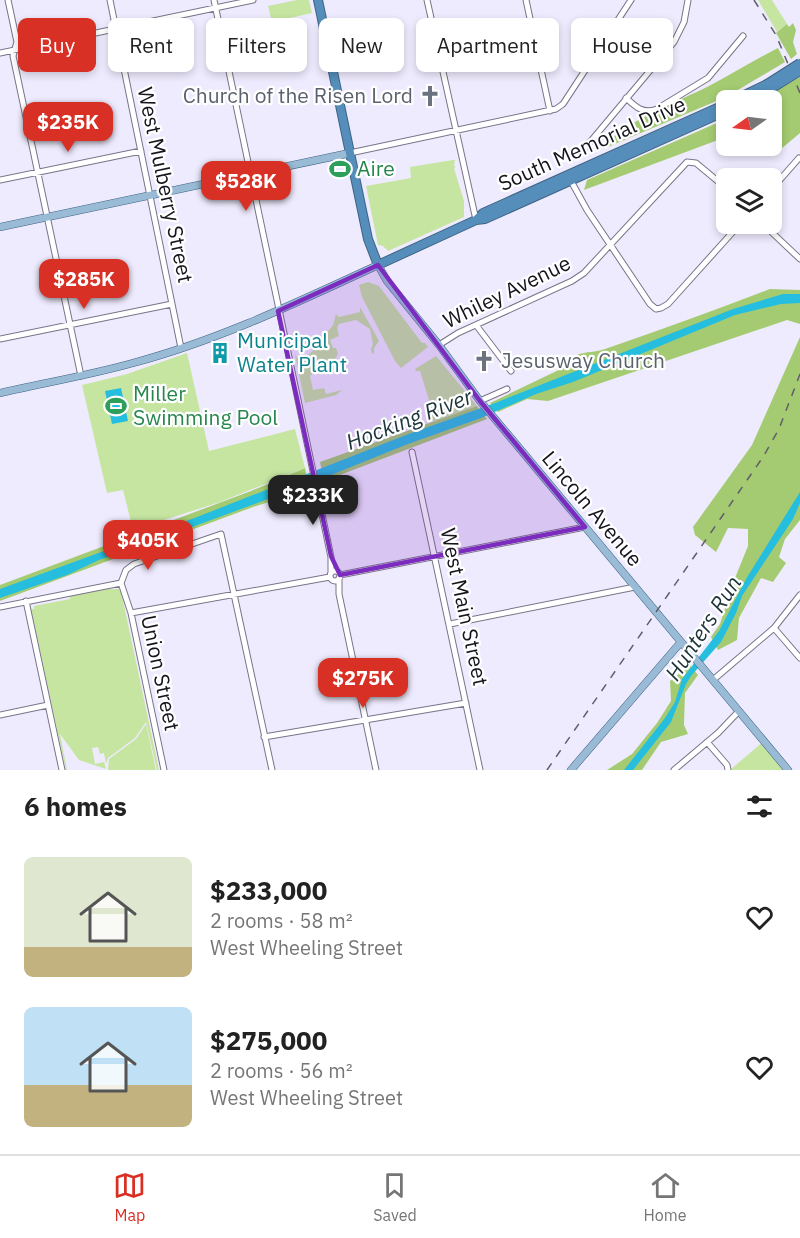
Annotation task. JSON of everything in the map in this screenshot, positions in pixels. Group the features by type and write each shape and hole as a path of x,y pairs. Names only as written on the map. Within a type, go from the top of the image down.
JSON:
{"highway":[{"path":"318,0 368,239 378,264"},
{"path":"763,90 800,63"},
{"path":"760,90 800,71"},
{"name":"South Memorial Drive","path":"476,220 483,213 716,108"},
{"name":"South Memorial Drive","path":"378,264 476,220 485,219 716,116"}],"main road":[{"path":"0,227 350,153"},
{"path":"0,393 81,376 181,348 249,324 378,264"},
{"name":"Lincoln Avenue","path":"378,264 396,293 439,345 481,402 788,770"},
{"path":"571,770 681,642"}],"street":[{"path":"8,0 17,42 13,56 81,376"},
{"name":"West Mulberry Street","path":"110,0 114,18"},
{"path":"214,0 376,770"},
{"path":"168,18 253,0"},
{"path":"427,0 476,220"},
{"path":"526,0 550,111"},
{"path":"350,153 556,109 562,104 631,0"},
{"path":"572,155 585,148 674,42 684,22 688,0"},
{"path":"0,53 108,31"},
{"path":"626,98 642,111 649,112 657,109 708,78 743,36"},
{"name":"West Mulberry Street","path":"125,72 181,348"},
{"path":"0,180 141,151"},
{"path":"782,177 799,158"},
{"name":"Whiley Avenue","path":"439,345 476,325 572,281 584,273 687,162 696,163 716,180"},
{"path":"571,181 651,306 656,309 668,304 731,234"},
{"path":"774,234 800,259"},
{"path":"0,339 172,304"},
{"path":"476,325 511,371"},
{"path":"481,402 507,389"},
{"name":"West Main Street","path":"412,452 480,770"},
{"path":"131,613 434,558 585,527"},
{"path":"0,607 121,583 124,573 129,568 221,534 272,770"},
{"name":"Union Street","path":"121,583 131,613 164,770"},
{"path":"450,624 636,587"},
{"path":"713,680 774,628 800,595"},
{"path":"26,601 62,770"},
{"path":"774,628 800,658"},
{"path":"264,737 466,703"},
{"path":"0,715 48,705"},
{"path":"674,770 739,711"},
{"path":"707,742 727,765 728,770"}],"highlighted area":[{"path":"378,265 480,401 585,527 340,575 331,556 278,311"}],"green space":[{"path":"309,0 312,13 290,18 271,18 268,6"},
{"path":"758,0 772,0 787,24 777,32"},
{"path":"793,23 796,30 793,42 797,54 791,59 776,33 787,24 789,27"},
{"path":"778,48 785,62 738,90 716,90 716,101 603,149 610,140 636,122 709,86"},
{"path":"800,77 800,133 782,148 782,90 777,90"},
{"path":"716,123 716,141 584,190 587,180"},
{"path":"455,160 454,166 456,167 454,168 464,201 464,217 388,251 378,245 366,186 411,178 410,167"},
{"path":"368,282 379,286 422,343 428,347 401,368 395,361 362,297 359,285"},
{"path":"770,289 800,290 800,324 787,320 548,401 527,399 498,412 490,403 565,367 578,355 605,349"},
{"path":"360,307 379,341 374,348 374,353 372,354 371,349 373,344 370,329 356,320 339,324 337,328 339,336 330,340 338,354 334,360 327,362 323,359 318,360 316,371 310,376 313,390 324,388 326,394 342,390 336,395 305,403 295,354 297,358 306,357 327,338 325,335 333,325 336,314 339,317 360,312"},
{"path":"800,337 800,520 785,539 779,557 786,563 773,582 761,578 739,618 737,640 718,650 711,637 720,624 748,546 748,529 728,528 716,552 695,535 693,527 752,445"},
{"path":"187,353 209,451 295,429 305,468 220,502 133,530 123,490 107,493 82,385 127,374"},
{"path":"436,356 477,406 434,421 428,419 427,415 433,413 420,371 415,369"},
{"path":"477,406 487,419 324,481 320,462"},
{"path":"305,468 309,489 253,507 0,601 0,585 251,491"},
{"path":"108,589 121,591 159,770 157,770 146,722 135,738 108,758 106,764 104,753 100,754 98,747 92,748 95,764 104,762 106,769 79,760 60,734 66,770 31,609 34,609 34,606 70,599 70,596"},
{"path":"690,665 698,675 685,693 684,725 688,734 661,742 642,770 607,770 632,754 657,723 671,701 670,681"},
{"path":"146,724 156,770 108,770 109,759 136,739"},
{"path":"764,741 788,770 730,770"}],"water":[{"path":"783,294 800,294 800,303 781,304 735,315 481,418 408,444 306,485 99,560 67,575 0,598 0,589 197,517 733,309"},
{"name":"Miller Swimming Pool","path":"121,388 128,421 112,424 105,391"},
{"path":"800,492 800,503 793,519 742,596 721,642 686,684 671,722 633,770 624,770 665,718 675,702 682,679 719,631 746,579"}],"railway":[{"path":"754,0 776,35 800,93"},
{"path":"547,770 763,457 779,429 800,374"}],"place":[{"name":"Church of the Risen Lord","path":"430,96"},
{"name":"Aire","path":"340,169"},
{"name":"Municipal Water Plant","path":"220,353"},
{"name":"Jesusway Church","path":"484,361"},
{"name":"Miller Swimming Pool","path":"116,406"}],"water label":[{"name":"Hocking River","path":"409,419"},
{"name":"Hunters Run","path":"703,628"}]}
